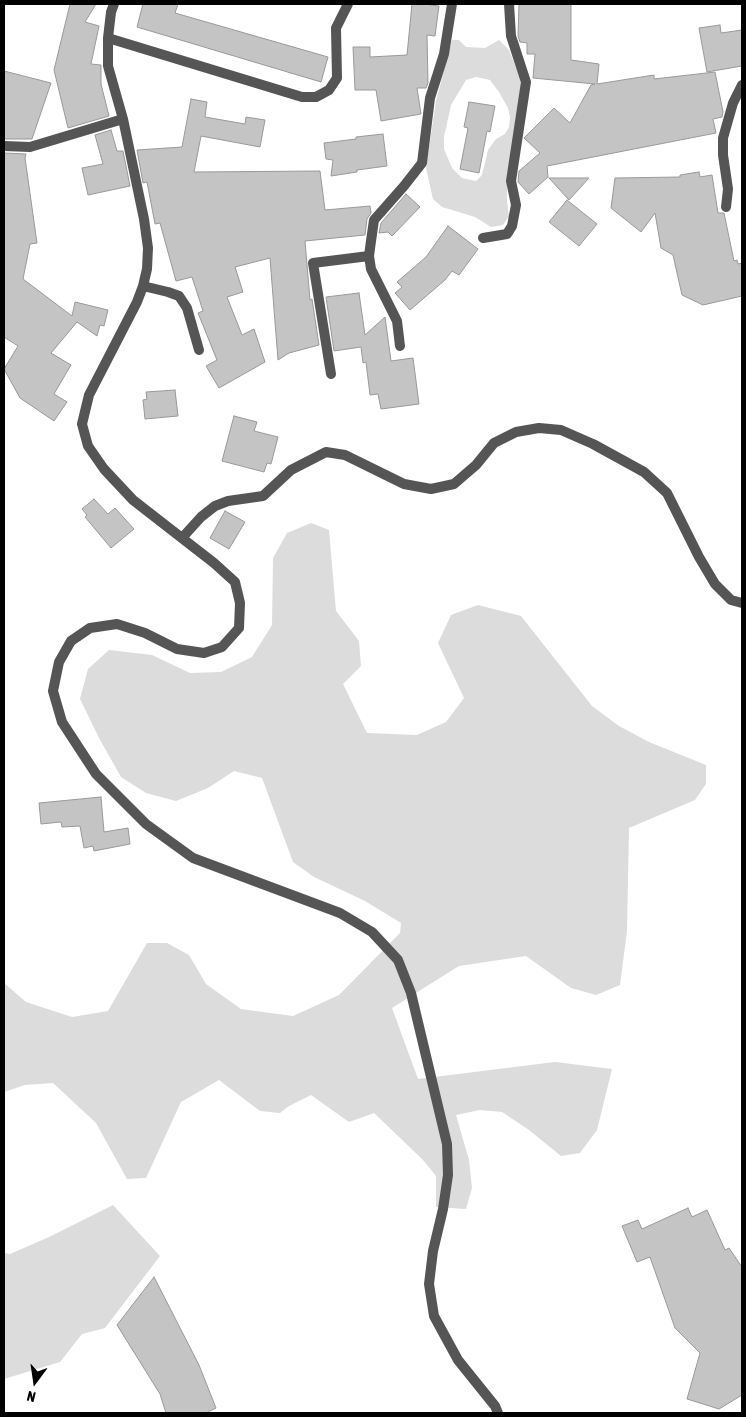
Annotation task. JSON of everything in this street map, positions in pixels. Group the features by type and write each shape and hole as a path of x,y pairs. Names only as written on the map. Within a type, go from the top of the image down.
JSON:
{"street":[{"path":"114,4 111,12 108,38 108,66 123,119 144,219 148,248 147,269 143,286 89,395 82,424 88,446 104,469 133,500 214,563 235,582 240,603 239,628 222,648 204,653 177,650 145,633 117,624 90,628 71,641 59,662 52,691 62,722 96,774 146,824 193,858 340,913 372,932 398,960 411,993 447,1144 448,1175 443,1210 433,1251 429,1284 434,1316 458,1360 495,1406 498,1413"},
{"path":"108,38 302,97 316,97 329,90 337,78 336,28 348,4"},
{"path":"400,346 397,321 371,269 369,256 374,220 422,163 430,98 444,54 452,4"},
{"path":"483,238 507,234 512,226 516,205 511,181 526,82 511,36 510,4"},
{"path":"726,208 728,189 723,155 723,138 733,104 742,85"},
{"path":"4,146 30,147 123,119"},
{"path":"331,374 313,263 369,256"},
{"path":"143,286 179,296 187,308 199,350"},
{"path":"182,538 201,517 215,506 228,501 263,496 291,470 326,452 345,455 404,484 431,489 454,484 476,465 494,443 516,432 539,428 561,430 593,444 644,472 667,493 699,557 715,584 731,600 742,603"}],"shaded area":[{"path":"452,40 459,40 466,47 485,48 499,40 509,50 521,80 519,115 507,175 509,216 503,225 491,227 475,217 442,207 433,199 426,168 436,101","holes":["476,77 490,80 508,108 510,117 509,127 505,134 496,139 488,150 482,175 476,181 462,178 452,168 444,149 444,137 451,105 466,80"]},
{"path":"311,523 329,530 336,611 359,641 361,666 343,684 367,733 417,735 446,722 464,698 438,643 451,615 478,605 521,616 592,706 619,726 649,742 706,765 706,784 695,800 629,828 627,931 620,985 596,995 571,988 526,956 459,966 392,1008 418,1079 555,1062 612,1069 597,1130 580,1153 561,1156 529,1130 502,1112 480,1110 456,1115 469,1160 472,1188 466,1209 436,1207 436,1176 423,1160 374,1113 349,1122 311,1095 289,1106 280,1113 260,1111 219,1080 181,1102 146,1178 127,1179 96,1123 53,1083 25,1085 4,1092 4,983 26,1002 72,1017 108,1011 147,943 167,943 189,955 206,984 241,1009 293,1016 339,995 400,933 401,923 365,901 314,877 293,862 262,778 234,771 208,788 176,801 146,793 121,777 80,699 88,669 109,650 152,655 190,673 221,672 252,657 272,625 273,558 287,533"},
{"path":"113,1205 160,1256 105,1328 82,1334 60,1362 4,1379 4,1253 10,1254 49,1237"}],"building":[{"path":"70,4 96,4 85,22 99,26 91,64 101,65 101,84 109,116 68,128 54,70"},
{"path":"143,4 178,4 175,13 328,57 321,82 137,27"},
{"path":"412,4 439,6 435,36 427,35 428,83 426,88 417,88 421,114 381,121 376,90 355,90 353,47 370,47 370,57 407,55"},
{"path":"519,4 571,4 571,60 599,64 597,84 654,75 654,79 715,72 723,112 722,117 713,119 716,133 547,166 548,177 529,194 518,182 519,171 540,153 524,138 554,108 570,123 591,85 595,84 533,78 535,54 527,54 527,43 520,42 518,36"},
{"path":"720,25 721,33 742,30 742,66 707,72 699,28"},
{"path":"4,71 51,83 32,139 4,139"},
{"path":"191,99 207,102 205,117 245,124 246,117 265,120 260,147 201,136 194,172 320,171 325,210 370,206 371,213 367,219 365,235 305,241 310,300 312,299 319,345 289,353 278,360 270,258 235,267 243,292 227,297 242,335 254,329 265,362 219,388 206,366 217,360 198,313 203,311 192,277 176,281 160,223 155,224 147,182 143,183 137,150 182,147"},
{"path":"469,102 495,106 490,132 487,131 479,173 460,169 468,128 464,127"},
{"path":"111,130 117,151 123,151 130,186 88,195 82,168 103,164 95,135"},
{"path":"383,134 387,166 331,176 333,160 326,159 324,143"},
{"path":"4,153 26,154 37,243 30,244 23,279 72,316 75,302 108,310 104,326 100,325 97,336 77,322 51,353 71,365 54,394 67,402 54,421 20,398 4,369 18,346 4,337"},
{"path":"699,172 700,177 712,175 718,213 724,213 734,261 737,260 738,264 742,263 742,296 703,305 682,295 673,255 661,248 655,213 641,232 611,208 615,178 680,177 680,175"},
{"path":"549,178 589,178 569,200"},
{"path":"406,194 420,207 392,236 388,232 379,233 381,223"},
{"path":"567,200 597,224 579,246 549,222"},
{"path":"448,226 478,249 459,275 452,271 445,280 410,310 395,293 402,287 397,282 426,257"},
{"path":"359,293 365,335 385,317 391,361 413,358 419,404 381,409 378,394 370,395 366,362 363,363 361,347 334,351 326,297"},
{"path":"175,390 178,416 145,419 143,400 147,399 146,392"},
{"path":"234,416 257,422 254,431 278,437 271,464 267,463 264,472 222,461"},
{"path":"94,499 108,514 115,508 134,529 111,548 85,517 87,515 82,509"},
{"path":"225,511 245,522 229,549 210,538"},
{"path":"101,797 104,832 128,828 130,844 94,851 93,846 84,848 80,826 62,827 61,822 41,824 39,803"},
{"path":"688,1208 692,1217 707,1210 725,1250 729,1248 742,1267 742,1395 719,1409 687,1399 700,1353 675,1328 650,1257 637,1262 622,1226 638,1220 642,1229"},
{"path":"154,1277 199,1365 216,1408 206,1413 166,1413 160,1394 117,1325"}]}
